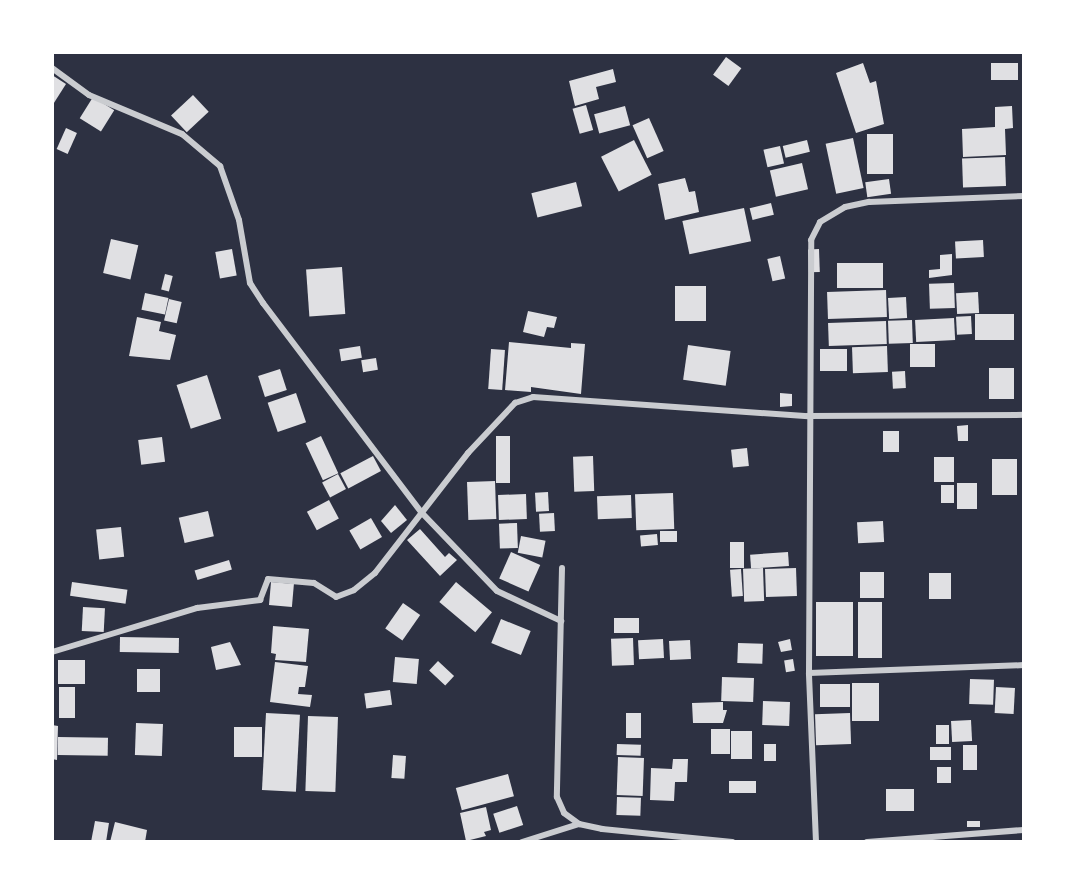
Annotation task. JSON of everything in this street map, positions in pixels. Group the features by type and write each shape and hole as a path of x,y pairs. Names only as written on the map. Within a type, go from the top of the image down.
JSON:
{"street":[{"path":"52,68 89,95 182,134 220,166 239,220 250,283 422,513 497,591 561,621"},
{"path":"816,842 809,673 808,256 820,222 844,207 869,202 1023,196"},
{"path":"52,652 197,608 260,600 268,579 314,583 336,597 354,590 375,573 468,453 515,403 533,397 808,416 1023,415"},
{"path":"562,568 557,797 564,813 579,824"},
{"path":"809,673 1023,665"},
{"path":"522,842 579,824 732,842"},
{"path":"867,842 1023,830"}],"building":[{"path":"726,57 741,68 728,86 713,75"},
{"path":"863,63 870,83 876,81 884,124 856,133 836,73"},
{"path":"991,63 1018,63 1018,80 991,80"},
{"path":"613,69 616,82 596,87 599,99 575,106 569,81"},
{"path":"52,75 66,84 52,106"},
{"path":"193,95 209,112 187,132 171,115"},
{"path":"93,97 114,110 101,131 80,118"},
{"path":"586,105 593,130 580,134 573,109"},
{"path":"625,106 630,125 599,134 594,114"},
{"path":"1012,106 1013,128 1005,129 1006,155 963,157 962,129 995,127 995,107"},
{"path":"649,118 664,151 647,158 633,125"},
{"path":"66,128 77,133 68,154 57,149"},
{"path":"867,134 893,134 893,174 867,174"},
{"path":"853,138 864,188 836,194 826,144"},
{"path":"634,140 652,175 619,192 601,157"},
{"path":"807,140 810,152 786,158 783,146"},
{"path":"780,146 784,164 767,167 763,150"},
{"path":"1005,157 1006,186 963,187 962,159"},
{"path":"802,163 808,189 776,197 770,170"},
{"path":"685,178 689,192 695,191 699,212 665,220 658,184"},
{"path":"889,179 891,194 867,197 865,182"},
{"path":"576,182 582,206 537,217 531,193"},
{"path":"771,203 774,215 753,220 750,208"},
{"path":"744,208 751,241 689,254 682,221"},
{"path":"111,239 138,245 130,279 103,273"},
{"path":"983,240 984,257 956,258 955,241"},
{"path":"232,249 237,276 220,279 215,252"},
{"path":"808,249 819,249 820,272 809,272"},
{"path":"952,254 952,275 929,278 929,270 940,269 940,255"},
{"path":"780,256 785,278 773,281 767,259"},
{"path":"837,263 883,263 883,288 837,288"},
{"path":"342,267 345,314 309,316 306,270"},
{"path":"165,274 173,276 169,291 161,290"},
{"path":"954,283 955,308 930,309 929,284"},
{"path":"675,286 706,286 706,321 675,321"},
{"path":"886,290 887,317 828,319 827,292"},
{"path":"978,292 979,313 957,314 956,293"},
{"path":"145,293 168,298 165,315 141,310"},
{"path":"906,297 907,318 889,319 888,298"},
{"path":"169,299 182,302 177,323 164,320"},
{"path":"528,311 557,317 554,328 547,327 544,337 523,332"},
{"path":"975,314 1014,314 1014,340 975,340"},
{"path":"971,316 972,334 957,335 956,317"},
{"path":"137,317 161,322 159,331 176,335 170,360 129,356"},
{"path":"954,318 955,340 916,342 915,320"},
{"path":"912,320 913,343 889,344 888,321"},
{"path":"886,321 887,344 829,346 828,323"},
{"path":"509,342 571,348 571,343 585,344 581,394 531,387 531,392 505,390"},
{"path":"910,344 935,344 935,367 910,367"},
{"path":"688,345 731,351 726,386 683,380"},
{"path":"360,346 362,358 341,361 339,349"},
{"path":"887,346 888,372 853,373 852,347"},
{"path":"491,349 505,350 502,390 488,389"},
{"path":"820,349 847,349 847,371 820,371"},
{"path":"376,358 378,370 363,372 361,360"},
{"path":"989,368 1014,368 1014,399 989,399"},
{"path":"280,369 287,390 265,397 258,376"},
{"path":"905,371 906,388 893,389 892,372"},
{"path":"207,375 221,419 191,429 177,385"},
{"path":"296,393 306,422 278,432 268,403"},
{"path":"780,393 792,394 792,406 780,407"},
{"path":"968,425 968,441 958,441 957,426"},
{"path":"883,431 899,431 899,452 883,452"},
{"path":"321,436 338,473 323,480 306,443"},
{"path":"496,436 510,436 510,483 496,483"},
{"path":"162,437 165,462 141,465 138,440"},
{"path":"747,448 749,466 733,468 731,450"},
{"path":"373,456 381,471 348,488 340,473"},
{"path":"593,456 594,491 574,492 573,457"},
{"path":"934,457 954,457 954,482 934,482"},
{"path":"992,459 1017,459 1017,495 992,495"},
{"path":"338,474 346,489 330,497 322,482"},
{"path":"495,481 496,519 468,520 467,482"},
{"path":"957,483 977,483 977,509 957,509"},
{"path":"941,485 954,485 954,503 941,503"},
{"path":"548,492 549,511 536,512 535,493"},
{"path":"673,493 674,529 636,530 635,494"},
{"path":"526,494 527,519 499,520 498,495"},
{"path":"631,495 632,518 598,519 597,496"},
{"path":"329,500 339,519 317,530 307,512"},
{"path":"395,505 407,520 391,533 381,521"},
{"path":"208,511 214,536 185,543 179,518"},
{"path":"554,513 555,531 540,532 539,514"},
{"path":"371,518 382,537 360,550 349,530"},
{"path":"883,521 884,542 858,543 857,522"},
{"path":"517,523 518,548 500,549 499,524"},
{"path":"121,527 124,557 99,559 96,530"},
{"path":"420,529 445,557 449,553 457,560 440,576 407,540"},
{"path":"660,531 677,531 677,542 660,542"},
{"path":"657,534 658,545 641,546 640,535"},
{"path":"521,536 546,541 542,557 518,553"},
{"path":"730,542 744,542 744,568 730,568"},
{"path":"511,552 540,565 528,592 499,578"},
{"path":"788,552 789,566 751,569 750,555"},
{"path":"229,560 232,570 197,580 195,571"},
{"path":"763,568 764,601 744,602 743,569"},
{"path":"796,568 797,596 766,597 765,569"},
{"path":"741,569 743,596 732,597 730,570"},
{"path":"860,572 884,572 884,598 860,598"},
{"path":"929,573 951,573 951,599 929,599"},
{"path":"72,582 127,590 126,604 70,596"},
{"path":"271,582 294,584 292,607 269,605"},
{"path":"456,582 492,612 475,632 439,602"},
{"path":"816,602 853,602 853,656 816,656"},
{"path":"858,602 882,602 882,658 858,658"},
{"path":"403,603 420,615 402,640 385,628"},
{"path":"83,607 105,608 104,632 82,631"},
{"path":"614,618 639,618 639,633 614,633"},
{"path":"501,619 531,631 521,655 491,643"},
{"path":"273,626 309,629 306,662 275,660 276,654 271,653"},
{"path":"120,637 179,638 179,653 120,652"},
{"path":"633,638 634,665 612,666 611,639"},
{"path":"663,639 664,658 639,659 638,640"},
{"path":"790,639 792,650 781,652 778,642"},
{"path":"690,640 691,659 670,660 669,641"},
{"path":"230,642 241,665 216,670 211,647"},
{"path":"738,643 763,644 762,664 737,663"},
{"path":"395,657 419,659 417,684 393,682"},
{"path":"793,659 795,671 786,672 784,660"},
{"path":"58,660 85,660 85,684 58,684"},
{"path":"438,661 454,676 445,686 429,671"},
{"path":"275,662 308,666 305,687 299,687 298,694 312,695 310,707 270,702"},
{"path":"137,669 160,669 160,692 137,692"},
{"path":"722,677 754,678 753,702 721,701"},
{"path":"970,679 994,680 993,705 969,704"},
{"path":"852,683 879,683 879,721 852,721"},
{"path":"820,684 850,684 850,707 820,707"},
{"path":"59,687 75,687 75,718 59,718"},
{"path":"996,687 1015,688 1014,714 995,713"},
{"path":"390,690 392,705 366,708 364,694"},
{"path":"763,701 790,702 789,726 762,725"},
{"path":"723,702 723,710 727,710 723,723 693,723 692,703"},
{"path":"266,713 300,715 296,792 262,790"},
{"path":"626,713 641,713 641,738 626,738"},
{"path":"850,713 851,744 816,745 815,714"},
{"path":"308,716 338,717 335,792 305,791"},
{"path":"971,720 972,741 952,742 951,721"},
{"path":"136,723 163,724 162,756 135,755"},
{"path":"52,725 58,726 57,760 52,759"},
{"path":"936,725 949,725 949,744 936,744"},
{"path":"234,727 262,727 262,757 234,757"},
{"path":"711,729 730,729 730,754 711,754"},
{"path":"731,731 752,731 752,759 731,759"},
{"path":"58,737 108,738 108,756 58,755"},
{"path":"617,744 641,745 641,756 617,755"},
{"path":"764,744 776,744 776,761 764,761"},
{"path":"963,745 977,745 977,770 963,770"},
{"path":"930,747 951,747 951,760 930,760"},
{"path":"393,755 406,756 404,779 391,778"},
{"path":"618,757 644,758 643,796 617,795"},
{"path":"673,759 688,759 687,782 675,782 674,801 650,800 651,768 672,769"},
{"path":"937,767 951,767 951,783 937,783"},
{"path":"508,774 514,796 462,810 456,788"},
{"path":"729,781 756,781 756,793 729,793"},
{"path":"886,789 914,789 914,811 886,811"},
{"path":"617,797 641,798 640,816 616,815"},
{"path":"517,806 523,825 499,833 493,814"},
{"path":"486,807 491,830 484,832 486,836 466,841 460,813"},
{"path":"95,821 109,823 106,842 91,842"},
{"path":"967,821 980,821 980,827 967,827"},
{"path":"115,822 147,830 145,842 110,842"}]}
